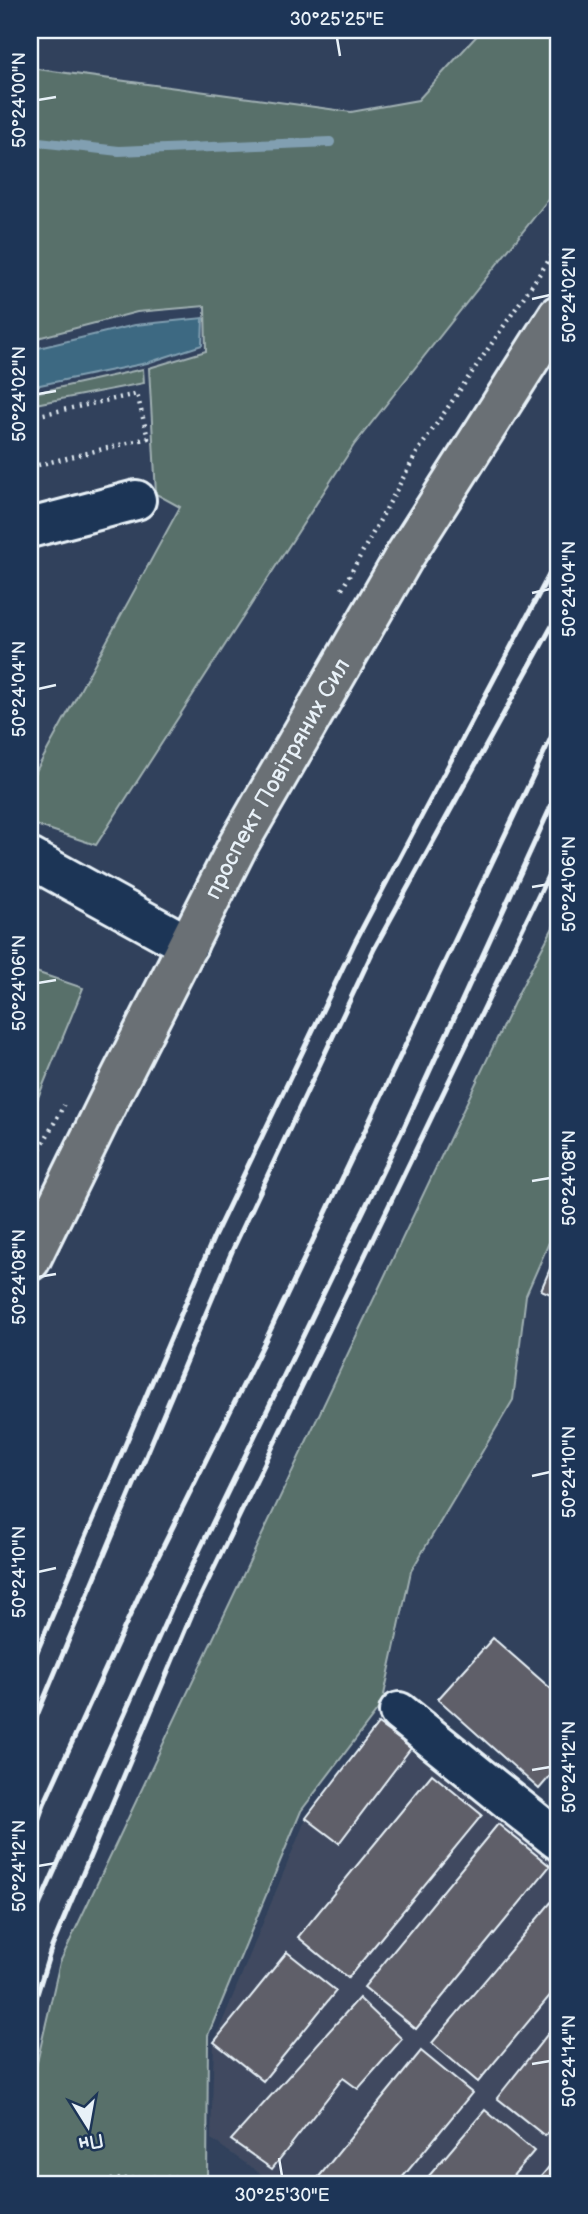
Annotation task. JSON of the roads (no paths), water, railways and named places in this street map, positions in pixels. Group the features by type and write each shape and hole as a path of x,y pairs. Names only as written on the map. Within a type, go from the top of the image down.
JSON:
{"main road":[{"name":"проспект Повітряних Сил","path":"30,1261 238,845 397,569 558,315"}],"lane":[{"path":"30,528 136,500"},
{"path":"30,858 188,945"},
{"path":"399,1712 558,1840"}],"waterway":[{"path":"30,141 119,151 330,142"}],"railway":[{"path":"30,1668 213,1239 355,942 558,558"},
{"path":"30,1732 233,1249 374,949 558,615"},
{"path":"30,1843 44,1804 141,1591 269,1333 558,723"},
{"path":"30,1926 173,1605 404,1127 558,791"},
{"path":"30,2017 51,1949 192,1614 558,855"}]}
